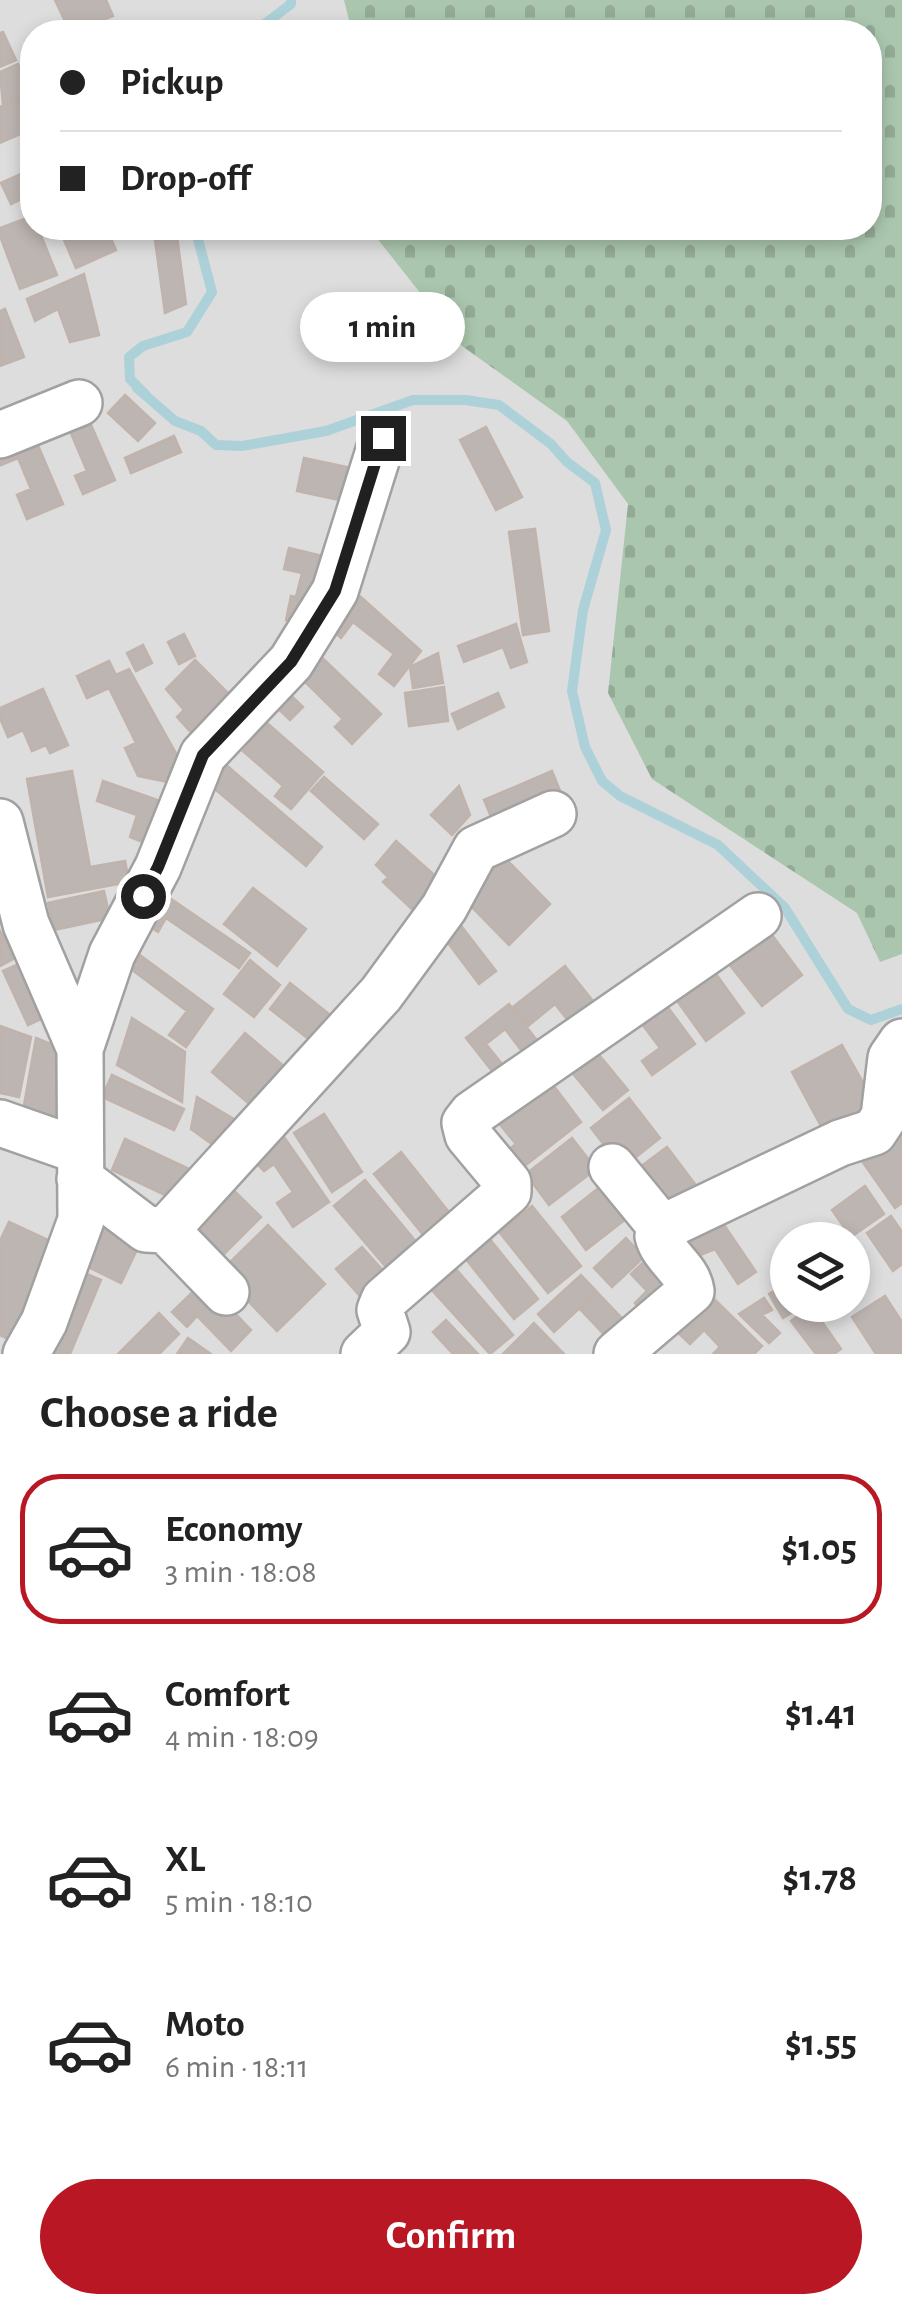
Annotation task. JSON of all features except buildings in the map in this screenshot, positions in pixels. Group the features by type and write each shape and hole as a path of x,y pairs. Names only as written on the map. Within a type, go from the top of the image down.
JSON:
{"street":[{"path":"0,435 78,402"},
{"path":"26,1354 44,1322 81,1220 80,1049 112,954 158,867 203,755 291,662 335,591 383,438"},
{"path":"166,1230 381,994 444,908 476,850 552,814"},
{"path":"0,822 26,924 80,1049"},
{"path":"364,1354 387,1332 380,1310 384,1300 508,1192 508,1183 468,1135 465,1123 472,1114 758,916"},
{"path":"617,1354 691,1292 686,1276 660,1244 662,1228 840,1144 874,1132 884,1117 890,1058 902,1042"},
{"path":"0,1123 80,1165 146,1229 166,1230 226,1292"},
{"path":"612,1168 662,1228"}],"shaded area":[{"path":"0,0 902,0 902,1354 0,1354"}],"green space":[{"path":"344,0 902,0 902,954 880,962 857,913 652,779 608,693 628,504 567,421 462,346 378,240 882,240 882,20 349,20"}],"waterway":[{"path":"270,20 291,0"},
{"path":"198,240 212,292 187,332 143,346 129,357 130,379 146,395 137,388 175,421 201,431 216,445 242,446 326,431 413,400 465,400 499,405 551,444 595,483 606,530 583,610 572,691 585,747 602,781 620,796 718,845 785,908 848,1009 871,1020 902,1009"}],"route":[{"path":"143,896 203,755 291,662 335,591 383,438"}]}
